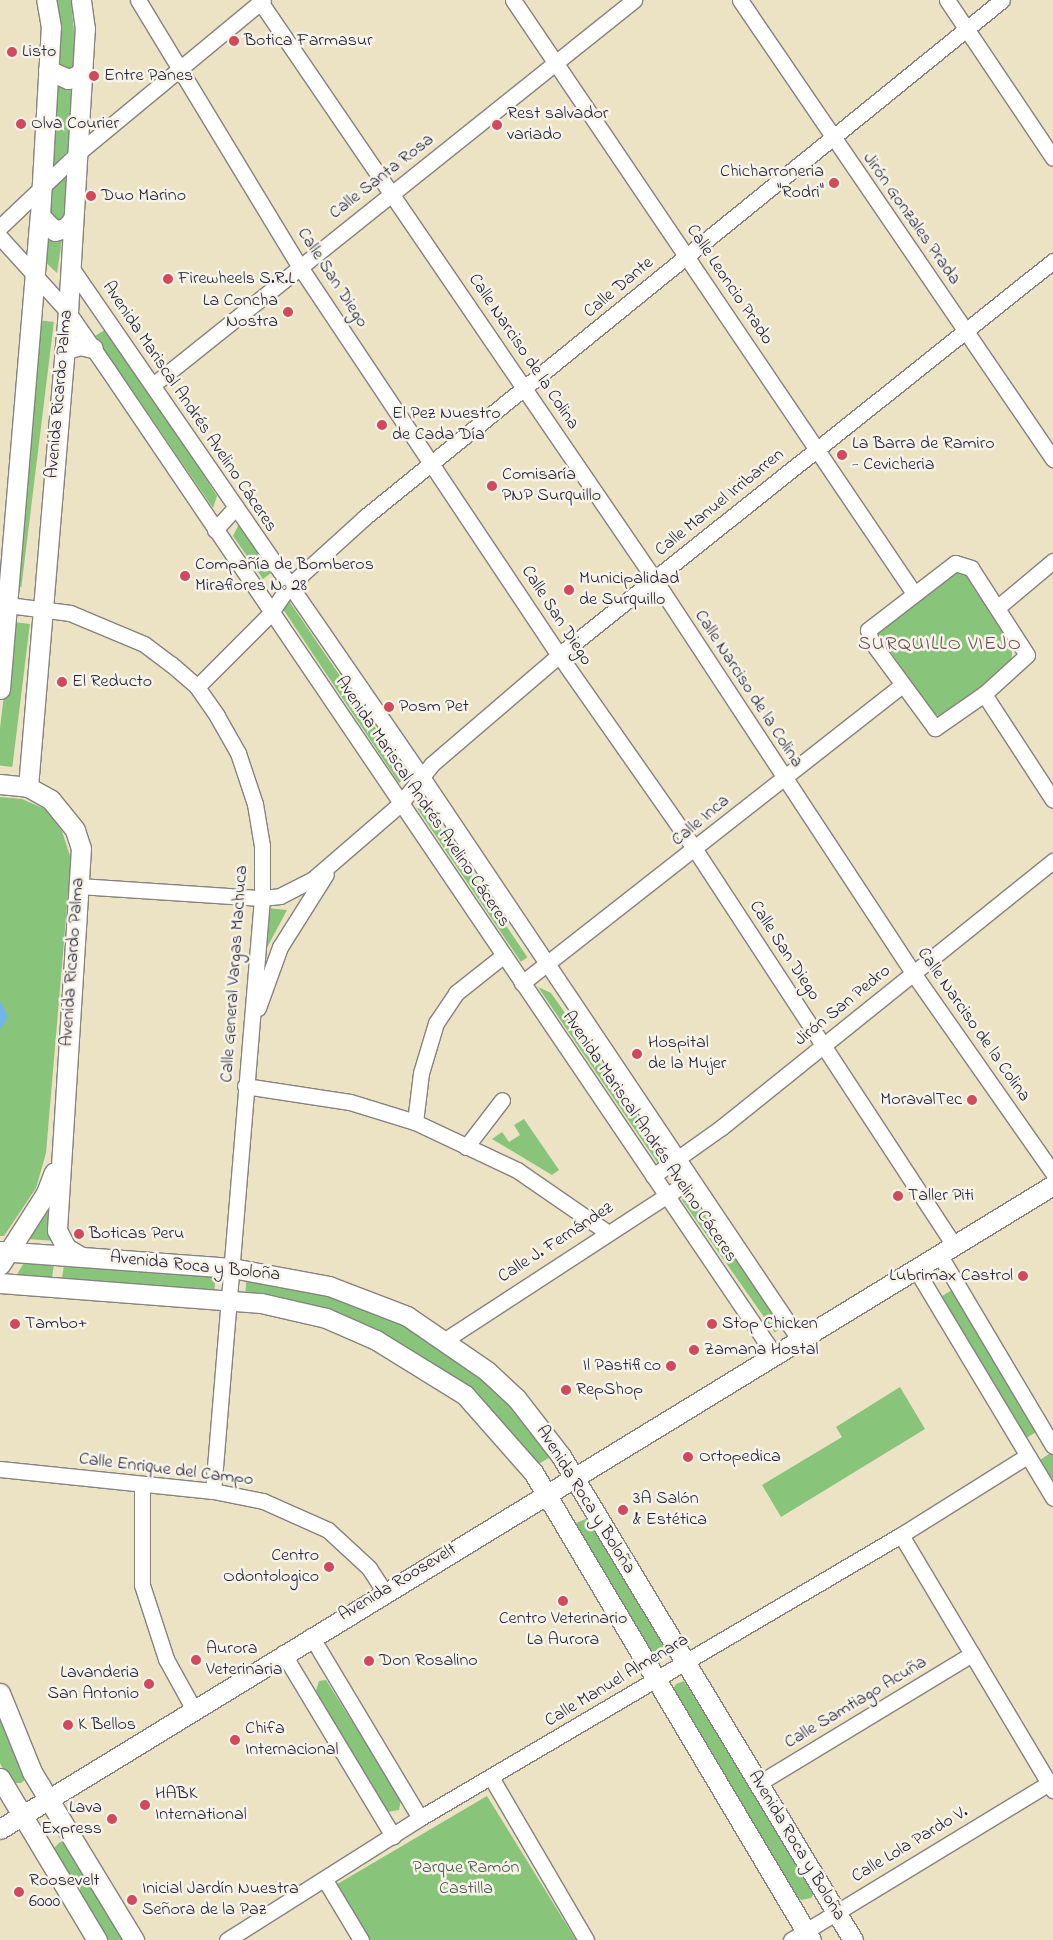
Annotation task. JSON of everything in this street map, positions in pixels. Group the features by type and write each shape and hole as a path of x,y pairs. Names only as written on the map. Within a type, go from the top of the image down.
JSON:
{"main road":[{"name":"Avenida Ricardo Palma","path":"0,689 3,604 40,216 51,18 46,0"},
{"name":"Avenida Ricardo Palma","path":"28,787 40,608 68,312 82,73 81,0"},
{"path":"48,70 68,79 82,73"},
{"path":"40,216 55,231 67,227 72,220"},
{"path":"64,350 80,345 93,348"},
{"name":"Avenida Ricardo Palma","path":"0,784 28,787 50,800 75,830 81,848 58,1159 57,1230 66,1248 75,1256"},
{"name":"Avenida Ricardo Palma","path":"3,1256 46,1193 58,1159"},
{"name":"Avenida Roosevelt","path":"0,1829 384,1591 1053,1185"},
{"name":"Avenida Roca y Boloña","path":"3,1256 75,1256 232,1268 281,1274 362,1297 445,1340 517,1399 574,1477 683,1663 759,1783 853,1940"},
{"path":"69,1288 56,1271 63,1258 75,1256"},
{"name":"Avenida Roca y Boloña","path":"0,1283 229,1300 326,1318 429,1370 482,1412 546,1493 656,1679 802,1937"},
{"path":"0,1693 13,1731 48,1800 134,1940"},
{"path":"0,1778 21,1816 98,1940"}],"street":[{"name":"Calle San Diego","path":"138,0 180,65 298,264 432,460 559,655 696,851 824,1046 947,1250 1053,1446"},
{"name":"Calle Leoncio Prado","path":"513,0 688,255 913,592"},
{"name":"Calle Santa Rosa","path":"154,384 298,264 392,194 634,0"},
{"name":"Jirón Gonzales Prada","path":"740,0 1053,459"},
{"path":"948,0 1053,158"},
{"name":"Calle Dante","path":"197,687 270,614 289,586 432,460 526,388 1002,0"},
{"path":"0,227 78,153 180,65 261,1"},
{"name":"Calle Narciso de la Colina","path":"261,1 655,580 782,776 914,973 1053,1173"},
{"name":"Avenida Mariscal Andrés Avelino Cáceres","path":"0,237 68,312 93,348 270,614 774,1354"},
{"name":"Calle Manuel Irribarren","path":"78,886 262,898 301,886 333,864 400,804 422,777 559,655 1053,262"},
{"name":"Avenida Mariscal Andrés Avelino Cáceres","path":"70,266 154,384 289,586 422,777 546,966 798,1339"},
{"path":"215,530 236,507"},
{"path":"998,607 1053,561"},
{"path":"961,563 971,568 998,607 1027,655 984,694 935,728 902,685 868,630 913,592 950,565 961,563"},
{"name":"Calle General Vargas Machuca","path":"3,604 70,612 121,632 144,644 197,687 248,779 262,846 262,898 213,1491"},
{"name":"Calle Inca","path":"522,983 696,851 782,776 902,685"},
{"path":"984,694 1053,800"},
{"name":"Jirón San Pedro","path":"653,1176 824,1046 1053,861"},
{"name":"Calle Manuel Irribarren","path":"251,1027 280,947 333,864"},
{"path":"416,1122 421,1073 436,1023 456,993 504,955"},
{"path":"245,1086 350,1102 416,1122 516,1170 589,1219 600,1236"},
{"path":"466,1147 502,1100"},
{"name":"Calle J. Fernández","path":"445,1340 600,1236 690,1180"},
{"path":"915,1268 1053,1498"},
{"name":"Calle Manuel Almenara","path":"227,1940 325,1880 420,1818 492,1778 683,1663 901,1536 1027,1456"},
{"name":"Calle Enrique del Campo","path":"0,1469 213,1491 263,1501 328,1530 369,1568 384,1591"},
{"path":"142,1484 142,1585 163,1650 193,1708"},
{"path":"901,1536 1052,1785"},
{"path":"311,1636 420,1818"},
{"path":"283,1653 393,1836"},
{"name":"Calle Samtiago Acuña","path":"759,1783 972,1654"},
{"path":"492,1778 586,1940"},
{"name":"Calle Lola Pardo V.","path":"802,1937 835,1912 1052,1785"},
{"path":"325,1880 360,1940"}],"green space":[{"path":"51,0 71,0 76,53 71,148 48,171"},
{"path":"68,173 64,216 56,224 48,220 47,185"},
{"path":"42,230 63,233 57,273 42,259"},
{"path":"38,320 54,322 21,587 5,585"},
{"path":"108,328 217,496 213,508 95,336"},
{"path":"239,524 271,573 263,579 233,536"},
{"path":"954,572 966,574 1011,641 1012,655 1010,666 941,717 932,713 878,633"},
{"path":"287,598 408,776 399,783 281,606"},
{"path":"13,622 30,624 12,767 0,765 0,728"},
{"path":"0,797 22,799 45,809 62,831 71,859 46,1153 36,1188 4,1236 0,1236"},
{"path":"424,804 527,957 521,962 417,808"},
{"path":"267,908 287,910 261,959"},
{"path":"538,987 551,993 665,1156 659,1165"},
{"path":"524,1119 559,1170 552,1175 492,1139 502,1132 509,1142 520,1135 514,1125"},
{"path":"690,1194 783,1327 775,1332 682,1200"},
{"path":"45,1211 50,1211 56,1241 27,1239"},
{"path":"26,1259 54,1264 52,1278 14,1280"},
{"path":"64,1265 216,1272 214,1294 68,1283 62,1278"},
{"path":"247,1274 329,1290 421,1330 510,1401 554,1455 535,1466 448,1375 396,1342 245,1296"},
{"path":"952,1290 1037,1431 1025,1439 940,1297"},
{"path":"900,1387 925,1429 781,1517 762,1485 842,1437 836,1427"},
{"path":"1052,1452 1053,1454 1053,1481 1040,1460"},
{"path":"588,1518 667,1645 665,1655 655,1661 574,1524"},
{"path":"326,1680 401,1799 399,1810 387,1812 315,1694 319,1681"},
{"path":"684,1681 815,1892 811,1898 801,1900 794,1892 670,1694 676,1684"},
{"path":"0,1715 27,1778 21,1783 10,1783 0,1763"},
{"name":"Parque Ramón Castilla","path":"487,1796 576,1940 367,1940 334,1886"},
{"path":"60,1842 67,1843 127,1940 105,1940 52,1850"}],"water":[{"path":"0,1000 8,1017 0,1030"}],"place":[{"name":"Botica Farmasur","path":"234,41"},
{"name":"Listo","path":"12,52"},
{"name":"Entre Panes","path":"94,76"},
{"name":"Olva Courier","path":"21,124"},
{"name":"Rest salvador variado","path":"497,125"},
{"name":"Chicharroneria \"Rodri\"","path":"834,183"},
{"name":"Duo Marino","path":"91,196"},
{"name":"Firewheels S.R.L","path":"168,279"},
{"name":"La Concha Nostra","path":"288,312"},
{"name":"El Pez Nuestro de Cada Día","path":"382,425"},
{"name":"La Barra de Ramiro - Cevicheria","path":"842,455"},
{"name":"Comisaría PNP Surquillo","path":"492,486"},
{"name":"Compañía de Bomberos Miraflores Nº 28","path":"185,576"},
{"name":"Municipalidad de Surquillo","path":"569,590"},
{"name":"El Reducto","path":"62,682"},
{"name":"Posm Pet","path":"389,707"},
{"name":"Hospital de la Mujer","path":"637,1054"},
{"name":"MoravalTec","path":"972,1100"},
{"name":"Taller Piti","path":"898,1196"},
{"name":"Boticas Peru","path":"79,1234"},
{"name":"Lubrimax Castrol","path":"1023,1276"},
{"name":"Tambo+","path":"15,1324"},
{"name":"Stop Chicken","path":"712,1324"},
{"name":"Zamana Hostal","path":"694,1350"},
{"name":"Il Pastifico","path":"671,1366"},
{"name":"RepShop","path":"566,1390"},
{"name":"Ortopedica","path":"688,1457"},
{"name":"3A Salón & Estética","path":"623,1510"},
{"name":"Centro Odontologico","path":"329,1567"},
{"name":"Centro Veterinario La Aurora","path":"563,1601"},
{"name":"Aurora Veterinaria","path":"196,1660"},
{"name":"Don Rosalino","path":"369,1661"},
{"name":"Lavanderia San Antonio","path":"149,1684"},
{"name":"K Bellos","path":"68,1725"},
{"name":"Chifa Internacional","path":"235,1740"},
{"name":"HABK International","path":"145,1805"},
{"name":"Lava Express","path":"112,1819"},
{"name":"Roosevelt 6000","path":"19,1892"},
{"name":"Inicial Jardín Nuestra Señora de la Paz","path":"132,1900"}],"district":[{"name":"SURQUILLO VIEJO","path":"940,644"}]}
